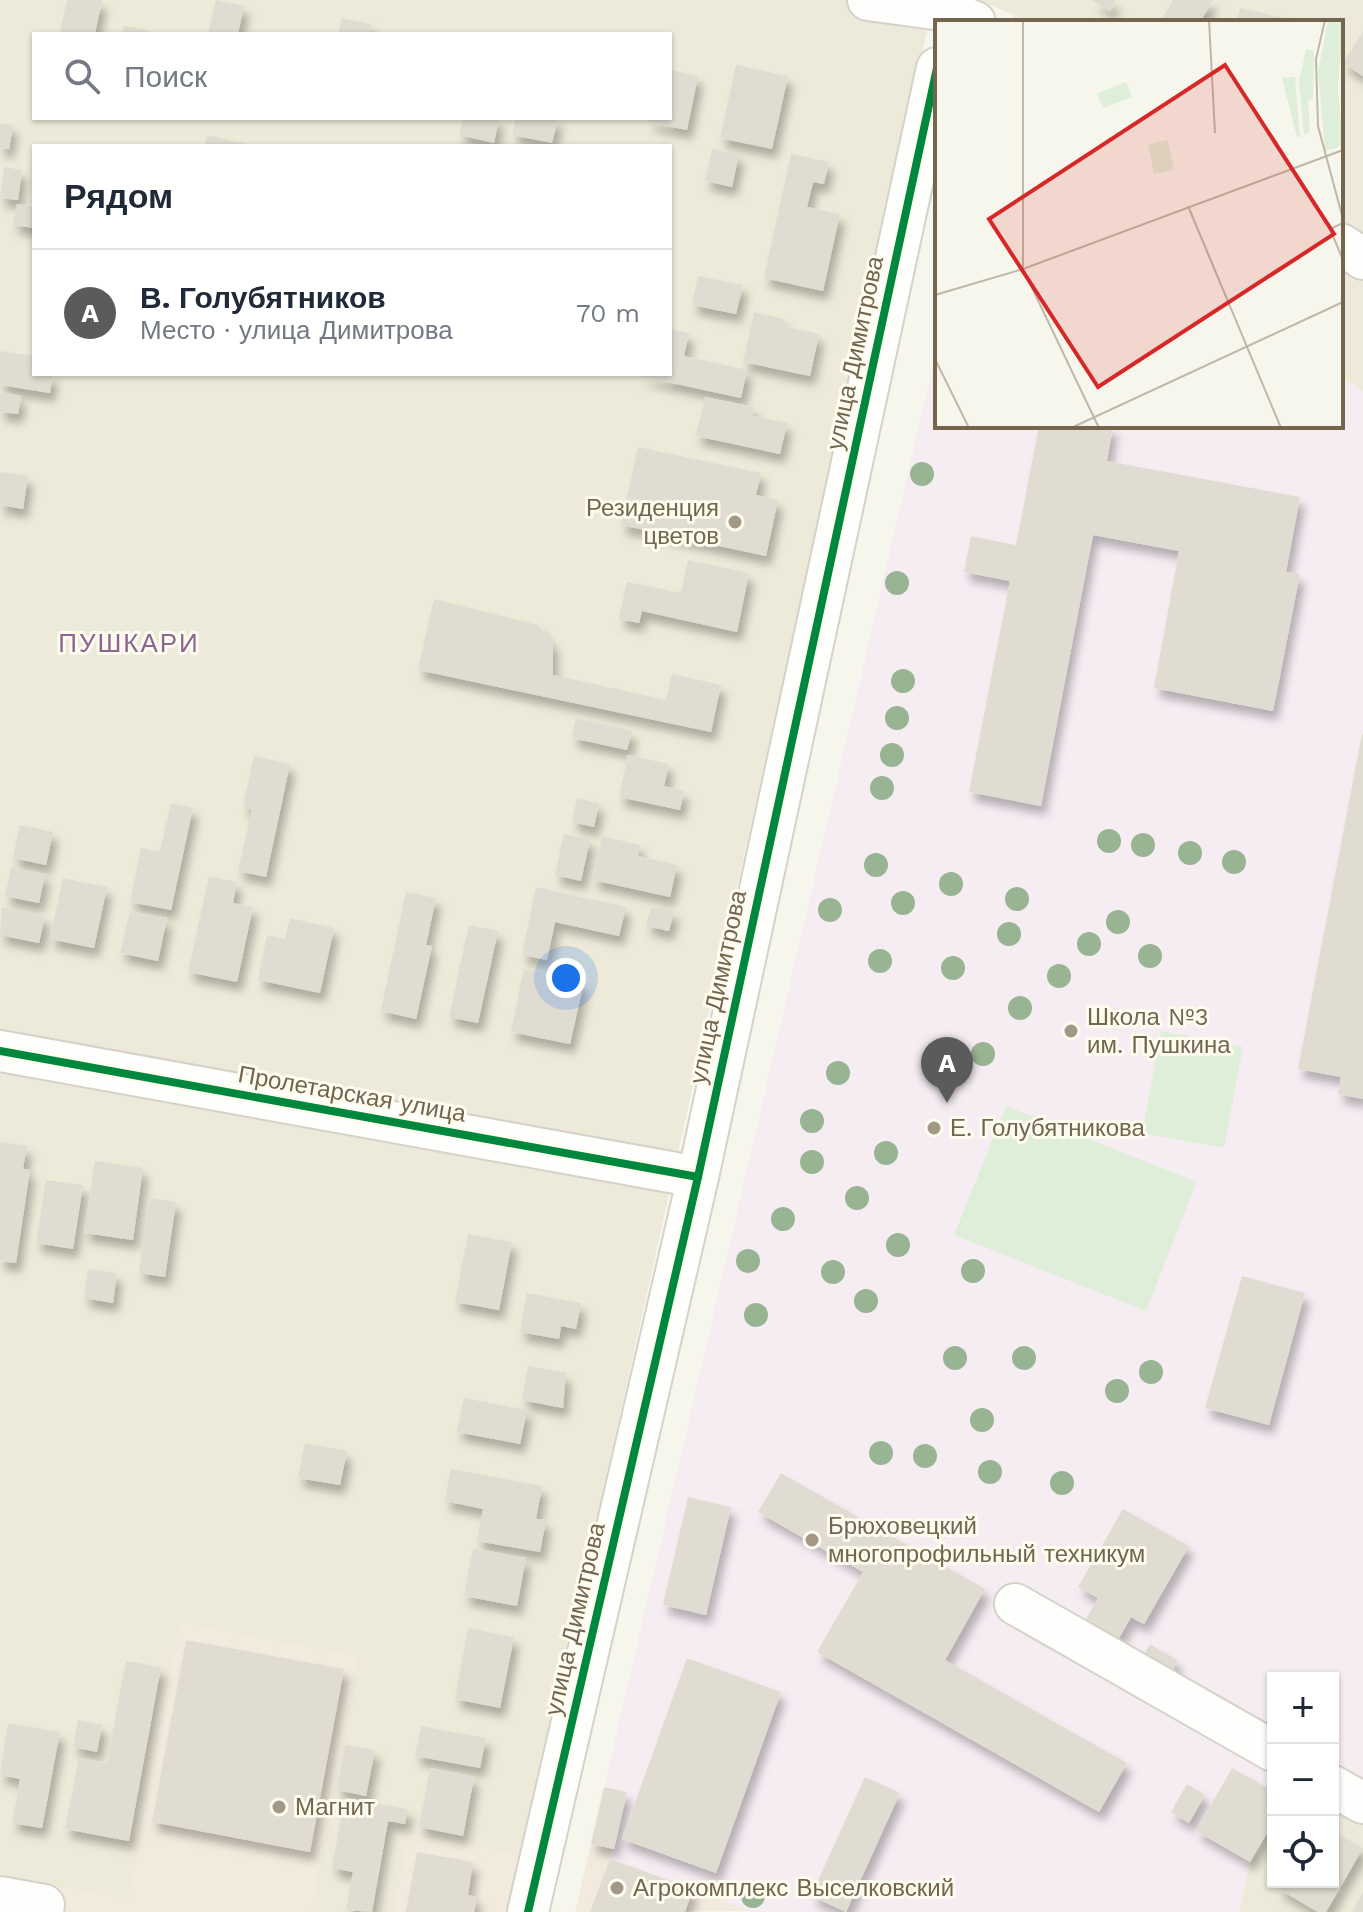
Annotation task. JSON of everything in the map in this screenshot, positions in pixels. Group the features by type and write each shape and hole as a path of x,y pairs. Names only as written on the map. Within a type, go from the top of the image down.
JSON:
{"street":[{"path":"868,0 956,14"},
{"name":"улица Димитрова","path":"528,1912 698,1177 935,77"},
{"path":"1343,245 1363,259"},
{"name":"Пролетарская улица","path":"0,1051 698,1177"},
{"path":"1015,1604 1267,1748"},
{"path":"1339,1789 1363,1803"},
{"path":"0,1897 44,1905 43,1912"}],"shaded area":[{"path":"0,0 934,0 522,1856 409,1835 395,1912 310,1912 357,1657 181,1624 129,1900 41,1884 0,1912"},
{"path":"978,0 1363,0 1363,391 1343,378 1343,20 1013,20 1014,15"},
{"name":"Школа №3 им. Пушкина","path":"935,357 935,428 1343,428 1343,378 1363,391 1363,1818 1339,1804 1339,1672 1267,1672 1267,1833 1250,1862 1239,1912 752,1912 610,1859 613,1849 591,1844"},
{"path":"180,1624 357,1657 310,1912 35,1912 41,1884 129,1900"},
{"path":"1339,1804 1363,1818 1363,1912 1239,1912 1250,1862 1267,1833 1267,1888 1339,1888"},
{"path":"409,1835 522,1856 510,1912 395,1912"},
{"path":"591,1844 614,1849 610,1859 753,1911 575,1912"}],"green space":[{"path":"1161,1031 1243,1047 1224,1148 1142,1133"},
{"path":"1006,1106 1197,1182 1146,1311 954,1235"}],"building":[{"path":"67,0 102,0 95,32 60,32"},
{"path":"216,0 244,6 238,32 208,32"},
{"path":"1092,0 1116,0 1110,11"},
{"path":"1173,0 1213,0 1201,20 1161,20"},
{"path":"1240,8 1289,19 1289,20 1237,20"},
{"path":"342,18 371,24 369,32 338,32"},
{"path":"124,26 146,30 146,32 122,32"},
{"path":"1363,31 1363,76 1343,63"},
{"path":"736,65 788,76 772,149 720,138"},
{"path":"672,70 698,76 687,130 648,122 672,120"},
{"path":"463,120 499,120 494,143 459,135"},
{"path":"516,120 558,120 552,143 512,135"},
{"path":"0,123 13,125 9,149 0,148"},
{"path":"207,135 246,144 205,144"},
{"path":"712,149 739,154 732,187 705,181"},
{"path":"791,154 829,162 824,184 813,182 807,207 840,214 823,291 764,278"},
{"path":"4,167 22,170 18,200 0,198"},
{"path":"17,204 32,207 32,228 13,225"},
{"path":"698,276 743,285 736,314 692,305"},
{"path":"754,312 784,319 782,326 819,334 810,376 743,362"},
{"path":"672,329 689,333 684,356 747,370 741,398 640,376 672,376"},
{"path":"0,351 32,356 32,376 53,376 50,393 0,385"},
{"path":"0,392 21,396 18,414 0,412"},
{"path":"705,397 754,407 752,416 787,423 780,454 696,436"},
{"path":"1039,428 1113,428 1107,461 1300,497 1286,572 1300,574 1273,711 1154,688 1179,551 1093,535 1041,806 969,792 1010,581 964,572 971,536 1016,545"},
{"path":"638,447 761,473 756,495 778,500 766,556 621,525"},
{"path":"0,472 28,476 23,509 0,505"},
{"path":"688,560 749,573 737,632 642,611 639,623 619,619 627,582 681,593"},
{"path":"434,599 538,625 553,644 553,675 666,700 672,674 721,685 711,732 418,670"},
{"path":"576,718 632,731 627,750 572,738"},
{"path":"1362,734 1363,1099 1338,1094 1341,1077 1298,1069"},
{"path":"628,755 669,764 664,786 684,791 680,810 619,797"},
{"path":"254,756 290,764 266,877 238,871 252,809 243,807"},
{"path":"577,798 599,803 594,827 572,822"},
{"path":"171,803 193,808 171,910 130,902 141,848 160,852"},
{"path":"20,825 53,832 46,865 13,858"},
{"path":"564,834 590,839 581,881 555,875"},
{"path":"602,836 640,845 638,856 677,865 670,897 593,880"},
{"path":"11,867 45,874 39,903 5,896"},
{"path":"209,876 237,882 233,903 253,907 237,982 188,972"},
{"path":"63,878 107,887 94,948 50,939"},
{"path":"536,887 626,907 619,936 555,922 547,960 522,955"},
{"path":"406,892 436,898 426,945 432,946 416,1019 381,1011"},
{"path":"651,906 674,911 669,931 646,926"},
{"path":"2,907 45,916 39,943 0,935"},
{"path":"130,911 167,918 158,961 120,953"},
{"path":"290,918 334,928 320,993 258,980 267,935 285,939"},
{"path":"469,925 498,931 478,1023 449,1017"},
{"path":"524,969 584,982 570,1044 511,1032"},
{"path":"0,1142 27,1146 23,1169 30,1170 16,1263 0,1261"},
{"path":"95,1161 143,1168 133,1240 84,1233"},
{"path":"46,1180 83,1185 73,1249 36,1243"},
{"path":"150,1198 176,1202 165,1277 139,1273"},
{"path":"468,1234 512,1242 499,1310 455,1302"},
{"path":"88,1269 117,1273 113,1303 84,1298"},
{"path":"1242,1276 1305,1293 1269,1425 1205,1408"},
{"path":"527,1293 581,1303 576,1329 561,1326 559,1339 520,1332"},
{"path":"528,1366 566,1373 563,1408 522,1400"},
{"path":"464,1398 527,1410 520,1444 457,1432"},
{"path":"305,1443 347,1451 340,1485 298,1478"},
{"path":"451,1469 542,1486 536,1519 546,1520 540,1552 477,1541 483,1509 445,1501"},
{"path":"781,1473 985,1589 945,1660 1127,1763 1099,1812 817,1652 863,1572 758,1512"},
{"path":"688,1497 731,1507 706,1615 663,1605"},
{"path":"1123,1509 1189,1546 1144,1624 1131,1617 1119,1638 1086,1619 1098,1598 1078,1587"},
{"path":"473,1548 526,1558 517,1606 464,1596"},
{"path":"468,1628 514,1637 500,1708 455,1699"},
{"path":"186,1640 344,1669 310,1852 152,1822"},
{"path":"1150,1644 1178,1661 1170,1674 1142,1658"},
{"path":"687,1658 781,1692 716,1873 622,1839"},
{"path":"126,1661 161,1667 129,1841 65,1829 79,1758 107,1763"},
{"path":"78,1720 102,1725 97,1752 73,1747"},
{"path":"8,1723 60,1732 42,1828 12,1823 20,1779 0,1775"},
{"path":"421,1726 486,1738 480,1768 415,1756"},
{"path":"345,1745 375,1750 366,1796 337,1790"},
{"path":"430,1768 474,1777 463,1836 419,1827"},
{"path":"1232,1768 1267,1788 1267,1833 1250,1862 1196,1831"},
{"path":"865,1777 900,1793 846,1912 811,1896"},
{"path":"1187,1784 1205,1795 1189,1823 1171,1812"},
{"path":"604,1787 627,1792 614,1849 591,1844"},
{"path":"345,1798 408,1809 405,1824 388,1821 372,1912 346,1910 353,1872 332,1868"},
{"path":"1339,1835 1363,1848 1326,1912 1318,1912 1277,1888 1339,1888"},
{"path":"417,1852 473,1862 468,1895 477,1897 474,1912 406,1912"},
{"path":"610,1859 693,1889 685,1912 590,1912"},
{"path":"1363,1892 1363,1912 1352,1912"}],"cycle path":[{"path":"528,1912 698,1177 935,77"},
{"path":"0,1051 698,1177"}],"place":[{"name":"Резиденция цветов","path":"735,522"},
{"name":"Школа №3 им. Пушкина","path":"1071,1031"},
{"name":"В. Голубятников","path":"947,1103"},
{"name":"Е. Голубятникова","path":"934,1128"},
{"name":"Брюховецкий многопрофильный техникум","path":"812,1540"},
{"name":"Магнит","path":"279,1807"},
{"name":"Агрокомплекс Выселковский","path":"617,1888"}],"district":[{"name":"ПУШКАРИ","path":"129,643"}]}
